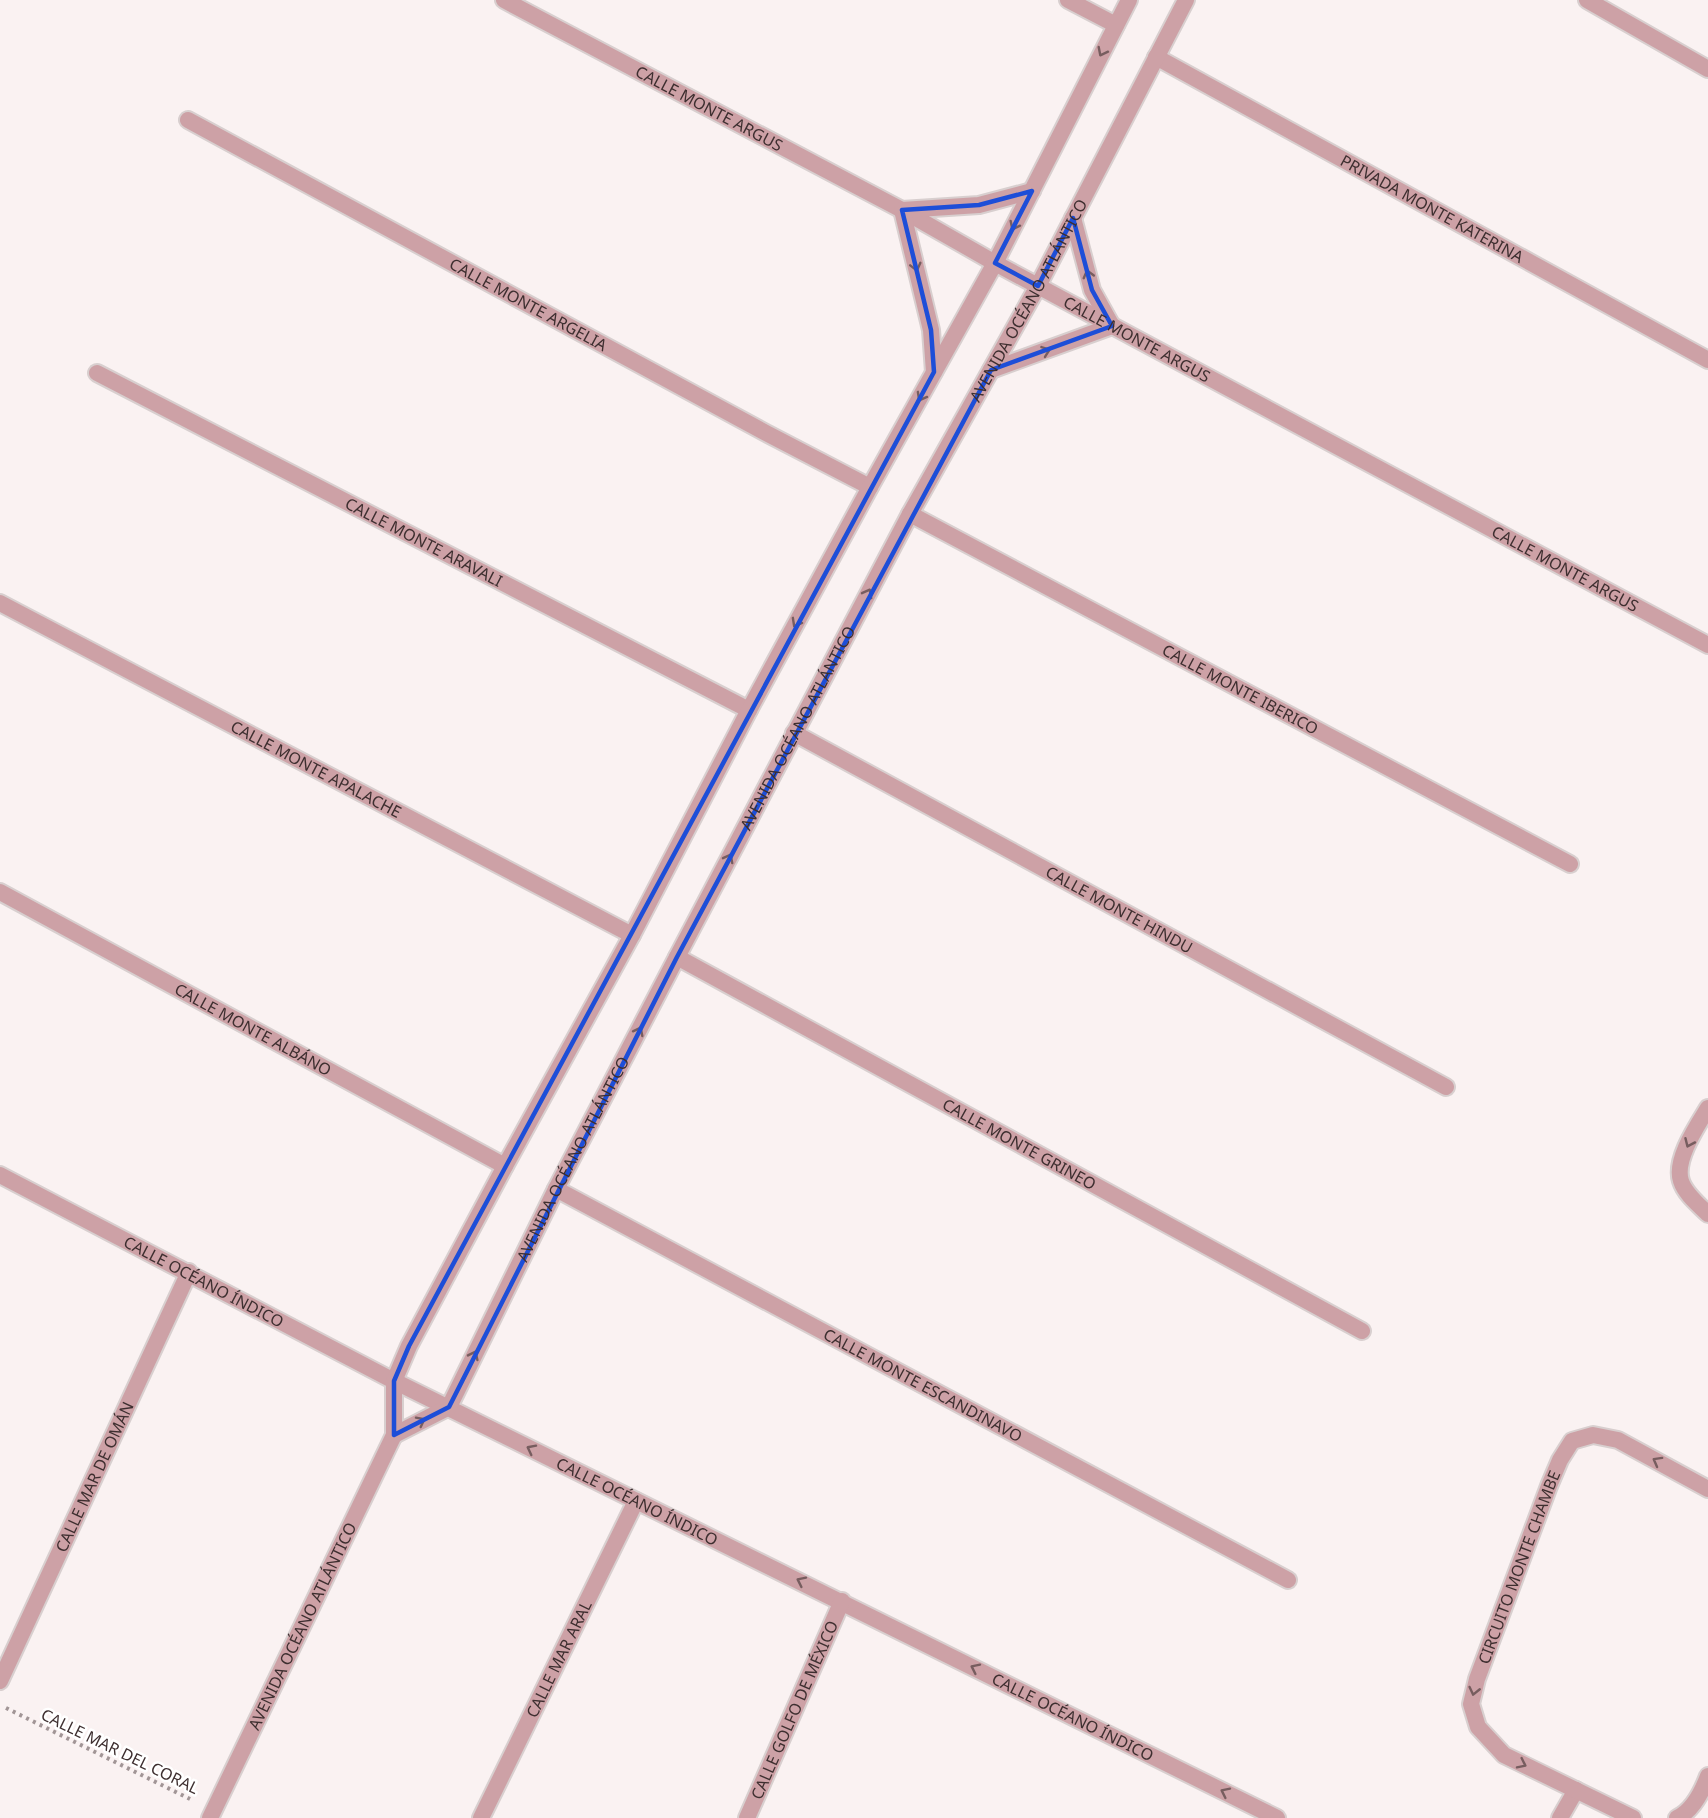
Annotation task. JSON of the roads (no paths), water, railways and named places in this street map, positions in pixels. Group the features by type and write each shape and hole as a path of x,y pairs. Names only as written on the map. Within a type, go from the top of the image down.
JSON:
{"street":[{"name":"CALLE MONTE ARGUS","path":"504,0 902,210 995,263 1708,645"},
{"path":"1068,0 1116,25"},
{"name":"AVENIDA OCÉANO ATLÁNTICO","path":"212,1814 394,1435 394,1381 409,1346 632,935 749,710 995,263 1129,0"},
{"name":"AVENIDA OCÉANO ATLÁNTICO","path":"449,1407 556,1189 794,733 910,514 1038,286 1186,0"},
{"path":"1587,0 1708,69"},
{"name":"PRIVADA MONTE KATERINA","path":"1156,57 1708,360"},
{"name":"CALLE MONTE ARGELIA","path":"188,120 870,487"},
{"path":"934,372 931,330 902,210 979,205 1032,191"},
{"path":"991,370 1112,326 1092,290 1073,218"},
{"name":"CALLE MONTE ARAVALI","path":"97,373 749,710"},
{"name":"CALLE MONTE IBERICO","path":"910,514 1570,864"},
{"name":"CALLE MONTE APALACHE","path":"0,603 632,935"},
{"name":"CALLE MONTE HINDU","path":"794,733 1446,1087"},
{"name":"CALLE MONTE ALBÁNO","path":"0,892 505,1166"},
{"name":"CALLE MONTE GRINEO","path":"677,957 1362,1331"},
{"path":"1708,1108 1691,1136 1681,1160 1680,1181 1690,1197 1708,1214"},
{"name":"CALLE OCÉANO ÍNDICO","path":"0,1175 394,1381 1277,1818"},
{"name":"CALLE MONTE ESCANDINAVO","path":"556,1189 1288,1580"},
{"name":"CALLE MAR DE OMÁN","path":"0,1682 189,1272"},
{"path":"394,1435 449,1407"},
{"name":"CIRCUITO MONTE CHAMBE","path":"1633,1818 1611,1813 1576,1790 1504,1755 1478,1727 1471,1704 1477,1679 1560,1460 1572,1441 1593,1435 1618,1440 1708,1489"},
{"name":"CALLE MAR ARAL","path":"481,1818 636,1501"},
{"name":"CALLE GOLFO DE MÉXICO","path":"747,1818 842,1602"},
{"path":"1677,1818 1687,1814 1708,1776"},
{"path":"1560,1818 1576,1790"}]}
